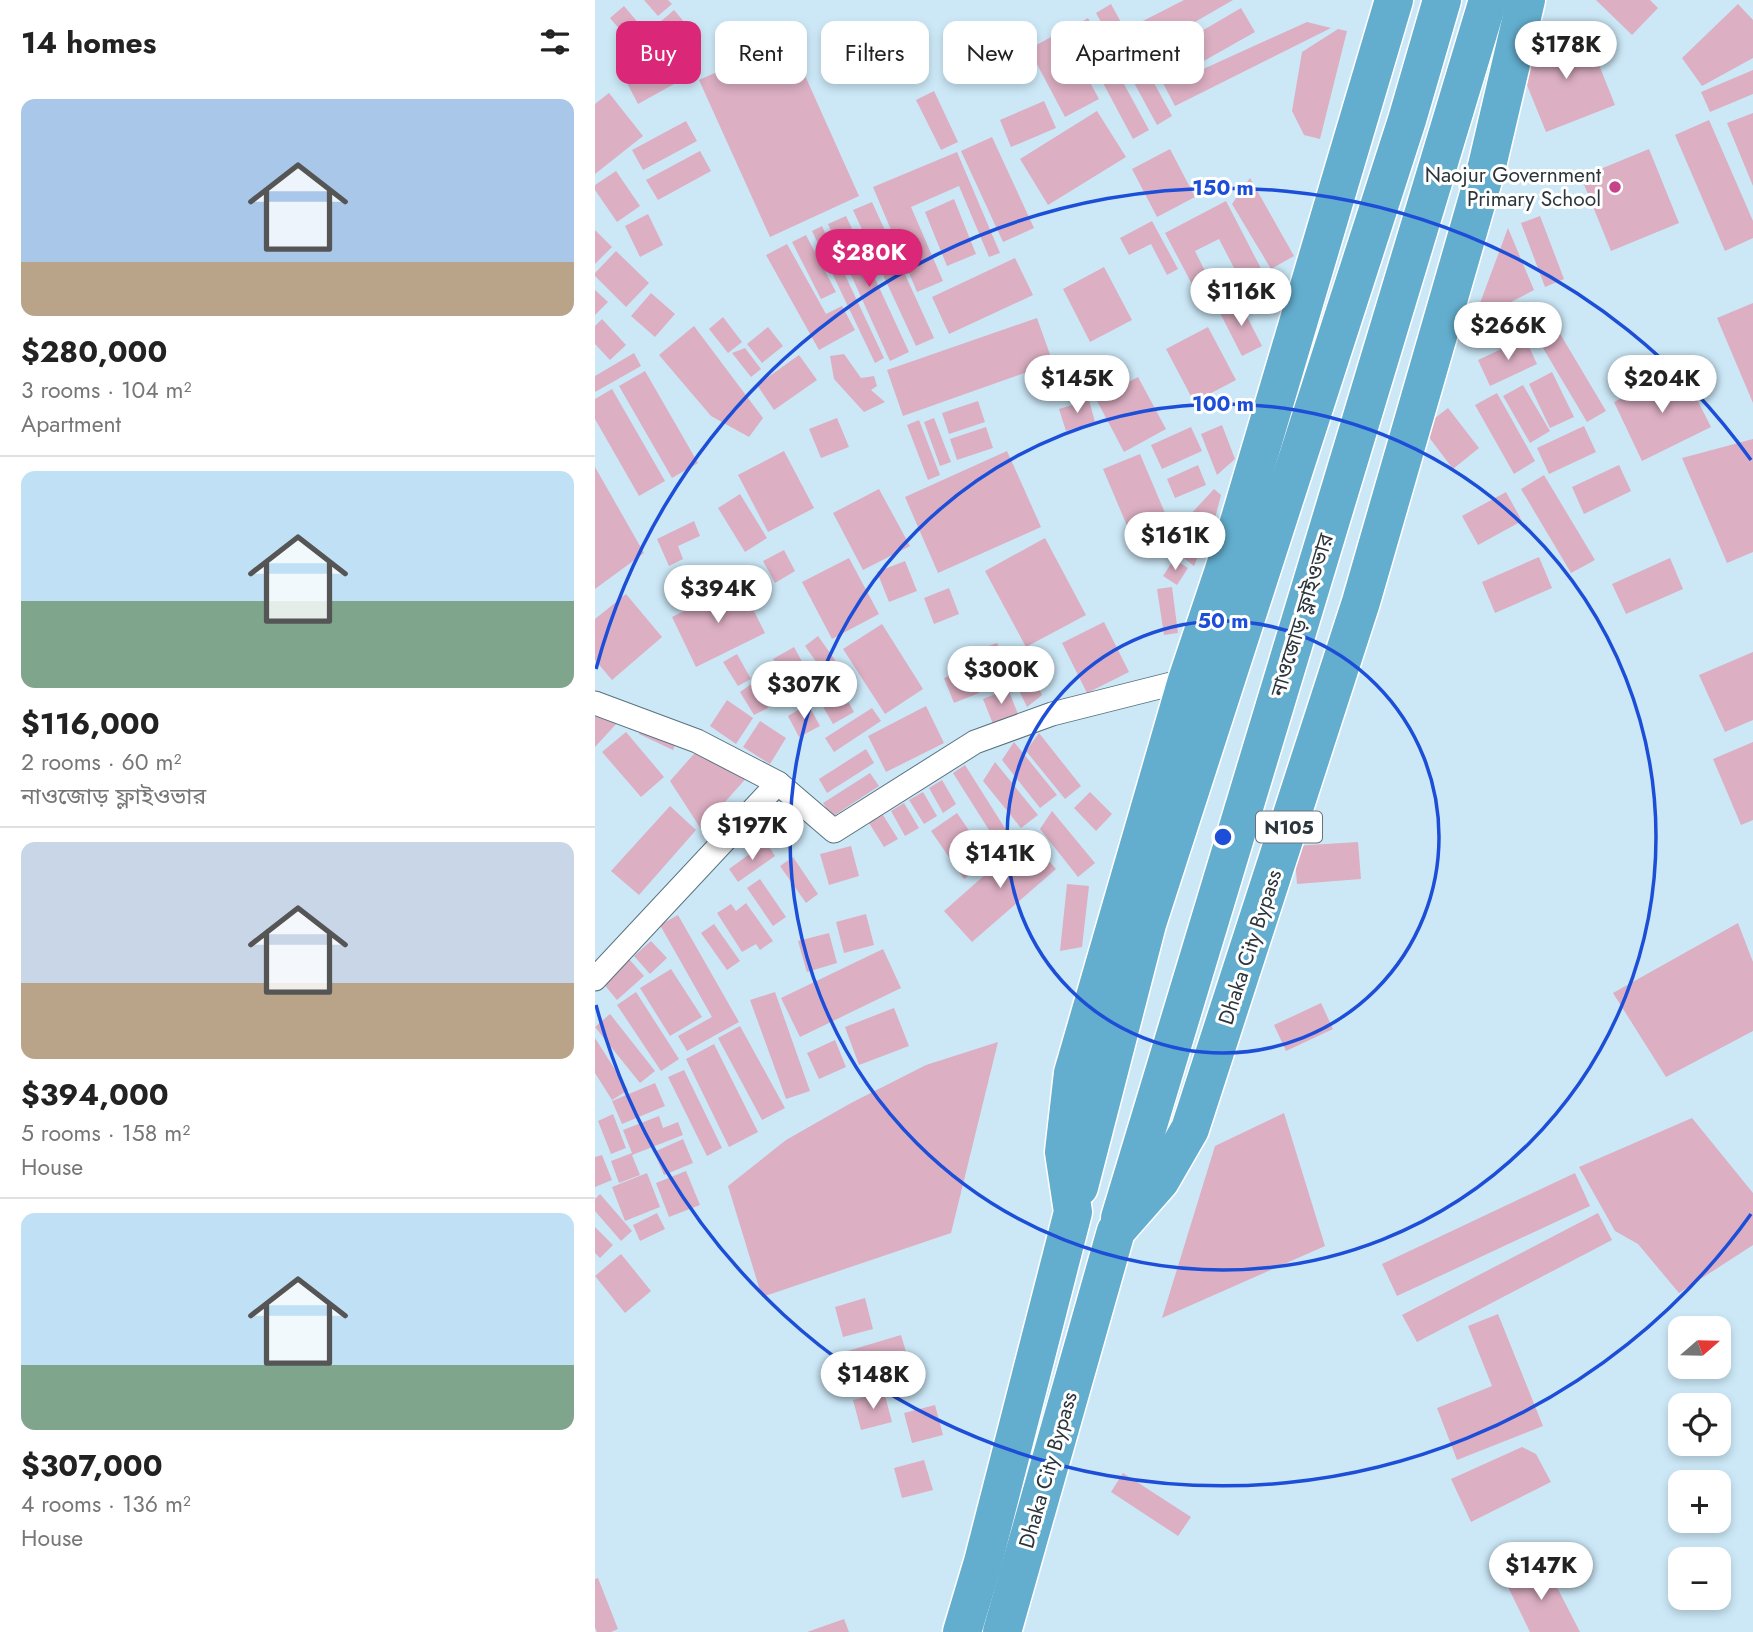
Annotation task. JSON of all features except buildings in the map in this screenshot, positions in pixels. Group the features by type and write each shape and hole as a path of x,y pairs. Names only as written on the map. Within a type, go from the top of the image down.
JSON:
{"highway":[{"path":"1073,1212 1064,1152 1073,1073 1187,680 1231,550 1394,0"},
{"path":"962,1632 1147,924 1407,120 1442,0"},
{"name":"নাওজোড় ফ্লাইওভার","path":"1116,1231 1488,0"},
{"name":"Dhaka City Bypass","path":"1002,1632 1116,1231 1160,1181 1190,1129 1361,602 1487,166 1526,0"}],"street":[{"path":"595,703 697,741 778,783 834,831 975,742 1052,714 1187,680"},
{"path":"595,979 778,783"}],"place":[{"name":"Naojur Government Primary School","path":"1615,187"}]}
